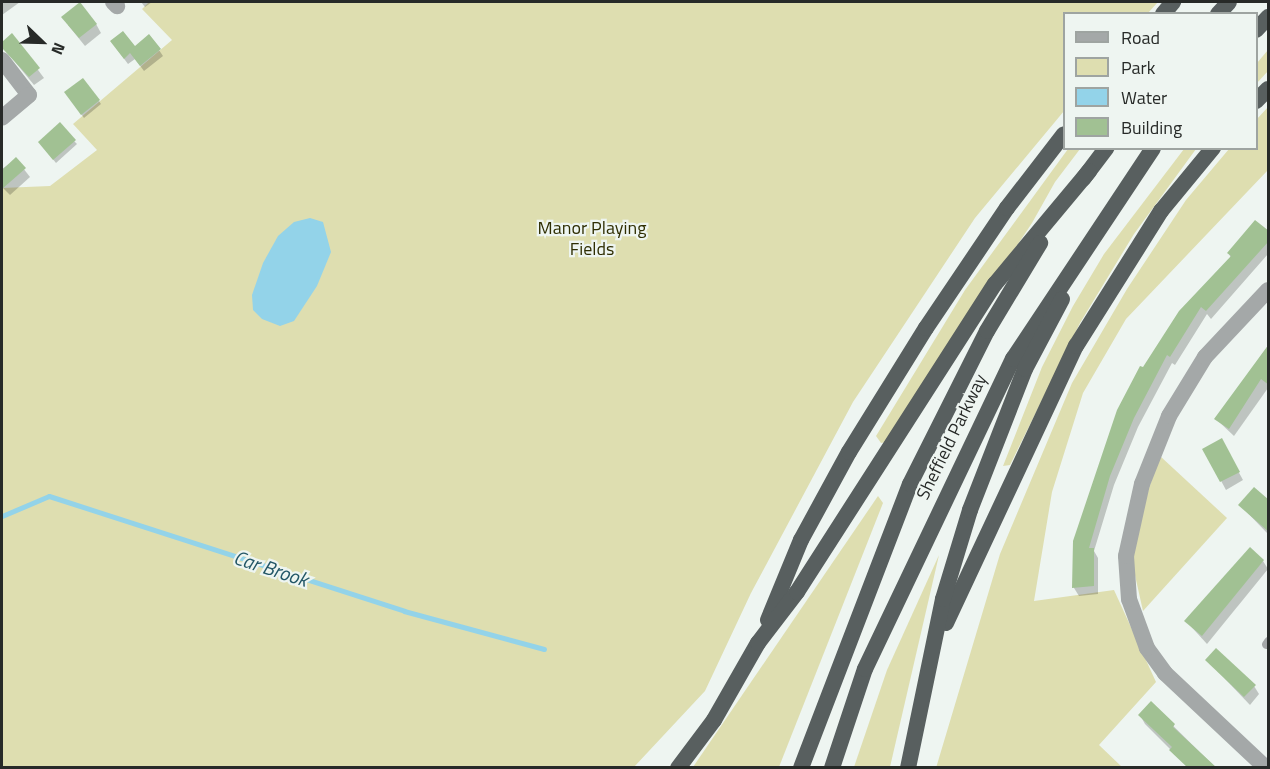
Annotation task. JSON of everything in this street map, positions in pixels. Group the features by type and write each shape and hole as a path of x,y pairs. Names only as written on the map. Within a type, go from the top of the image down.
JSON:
{"highway":[{"path":"1258,29 1269,17"},
{"path":"1258,100 1269,89"},
{"path":"678,768 714,720 758,643 801,540 849,452 932,319 1007,208 1063,137"},
{"name":"Sheffield Parkway","path":"801,768 882,549 940,419 1023,270 1105,150"},
{"name":"Sheffield Parkway","path":"831,768 866,669 1012,358 1107,213 1152,150"},
{"path":"933,654 1076,346 1161,211 1211,150"},
{"path":"758,643 797,592 995,284 1089,171"},
{"path":"908,768 943,599 970,510 1021,380 1107,213"}],"street":[{"path":"2,60 29,95 2,118"},
{"path":"1266,768 1165,673 1148,648 1129,599 1126,556 1142,484 1169,416 1205,357 1269,290"}],"green space":[{"name":"Manor Playing Fields","path":"149,2 1158,2 1149,12 1063,12 1063,112 975,218 853,402 751,593 705,691 634,767 2,767 2,188 50,186 97,150 73,124 172,40 142,9"},
{"path":"1268,50 1268,71 1258,82 1258,62"},
{"path":"1268,107 1268,170 1126,319 1083,393 1052,492 1034,601 1114,590 1156,682 1099,745 1122,767 936,768 1000,554 1072,383 1127,289 1186,200 1228,150 1258,150 1258,118"},
{"path":"1067,150 1079,150 1055,182 1032,223 886,442 881,443 876,436 965,290"},
{"path":"1183,150 1195,150 1134,234 1080,323 1010,465 1003,466 1042,367 1073,306 1104,254"},
{"path":"1160,456 1227,518 1143,611 1132,562 1142,508"},
{"path":"878,496 883,503 779,767 693,767"},
{"path":"939,555 890,767 854,767 887,670"}],"water":[{"path":"310,218 323,222 331,252 317,286 294,321 280,326 262,319 253,310 252,295 263,263 278,236 294,222"}],"building":[{"path":"80,2 97,24 79,38 61,17"},
{"path":"123,31 135,46 149,34 161,49 140,66 130,53 124,59 110,41"},
{"path":"12,33 40,68 29,77 2,48 2,42"},
{"path":"83,78 100,100 81,115 64,92"},
{"path":"60,122 76,140 53,160 38,142"},
{"path":"16,157 26,168 2,189 2,170"},
{"path":"1255,220 1269,231 1269,241 1206,311 1201,307 1170,357 1167,355 1134,418 1110,476 1089,548 1094,548 1094,586 1072,588 1073,541 1117,410 1140,366 1143,367 1179,311 1231,256 1227,253"},
{"path":"1269,344 1269,385 1261,379 1229,429 1214,419"},
{"path":"1222,438 1240,472 1220,482 1202,449"},
{"path":"1254,487 1269,500 1269,532 1238,505"},
{"path":"1250,547 1264,560 1202,636 1184,621"},
{"path":"1216,648 1256,685 1244,697 1205,660"},
{"path":"1151,701 1175,724 1173,727 1217,768 1188,768 1169,750 1172,747 1138,715"}],"waterway":[{"name":"Car Brook","path":"2,516 49,496 404,611 544,649"}]}
